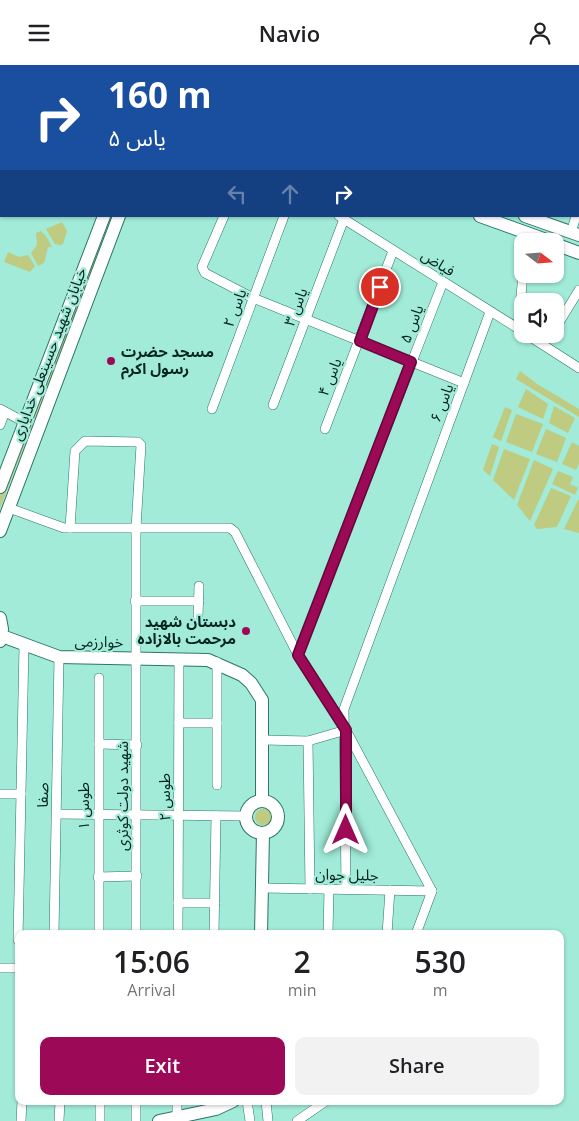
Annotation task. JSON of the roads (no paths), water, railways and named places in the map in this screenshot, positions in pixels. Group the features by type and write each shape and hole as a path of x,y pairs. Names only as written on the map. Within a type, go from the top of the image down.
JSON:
{"street":[{"name":"خیابان شهید حسینعلی خدایاری","path":"0,487 104,217"},
{"name":"خیابان شهید حسینعلی خدایاری","path":"0,531 119,217"},
{"path":"224,217 202,267 205,273 253,298 464,383"},
{"name":"یاس ۲","path":"212,409 284,217"},
{"path":"482,217 517,233"},
{"path":"526,233 527,217 575,234 576,217"},
{"name":"فیاض","path":"342,218 514,326"},
{"name":"یاس ۳","path":"273,405 307,319 342,218"},
{"path":"564,247 579,253"},
{"name":"یاس ۴","path":"325,429 393,251"},
{"name":"یاس ۵","path":"298,655 443,282"},
{"path":"564,314 579,289"},
{"name":"یاس ۶","path":"346,889 346,730 344,709 490,312"},
{"path":"540,343 579,368"},
{"path":"0,425 2,411 26,423"},
{"name":"شهید دولت کوثری","path":"70,528 75,451 79,445 85,441 134,441 142,445 136,528 135,601 137,659 136,930"},
{"path":"9,508 64,528 225,527 235,532 298,655 346,730 432,891 417,930"},
{"path":"198,616 199,586"},
{"path":"135,601 199,601"},
{"name":"خوارزمی","path":"0,618 1,638 59,657 218,662 242,675 256,690 262,700 262,801"},
{"path":"18,930 24,645"},
{"name":"صفا","path":"54,930 59,657"},
{"name":"طوس ۲","path":"178,930 179,660"},
{"path":"216,785 218,662"},
{"name":"طوس ۱","path":"98,930 99,677"},
{"path":"179,723 217,723"},
{"path":"263,740 308,741 346,730"},
{"path":"308,741 310,889"},
{"path":"98,744 137,745"},
{"path":"0,794 21,794"},
{"path":"262,801 276,808 278,818 274,828 263,833 251,828 247,816 252,805 262,801"},
{"path":"57,814 247,816"},
{"path":"214,930 216,816"},
{"path":"261,930 263,833"},
{"path":"98,877 136,877"},
{"name":"جلیل جوان","path":"262,888 432,891"},
{"path":"328,930 329,889"},
{"path":"387,930 390,890"},
{"path":"178,903 215,903"},
{"path":"0,968 15,968"},
{"path":"22,1105 22,1121"},
{"path":"59,1121 60,1105"},
{"path":"100,1105 100,1121"},
{"path":"136,1105 136,1121"},
{"path":"176,1118 177,1105"},
{"path":"159,1121 201,1117 216,1105"},
{"path":"248,1105 250,1121"},
{"path":"266,1105 268,1121"},
{"path":"297,1121 320,1105"}],"place":[{"name":"مسجد حضرت رسول اکرم","path":"111,361"},
{"name":"دبستان شهید مرحمت بالازاده","path":"246,631"}]}
